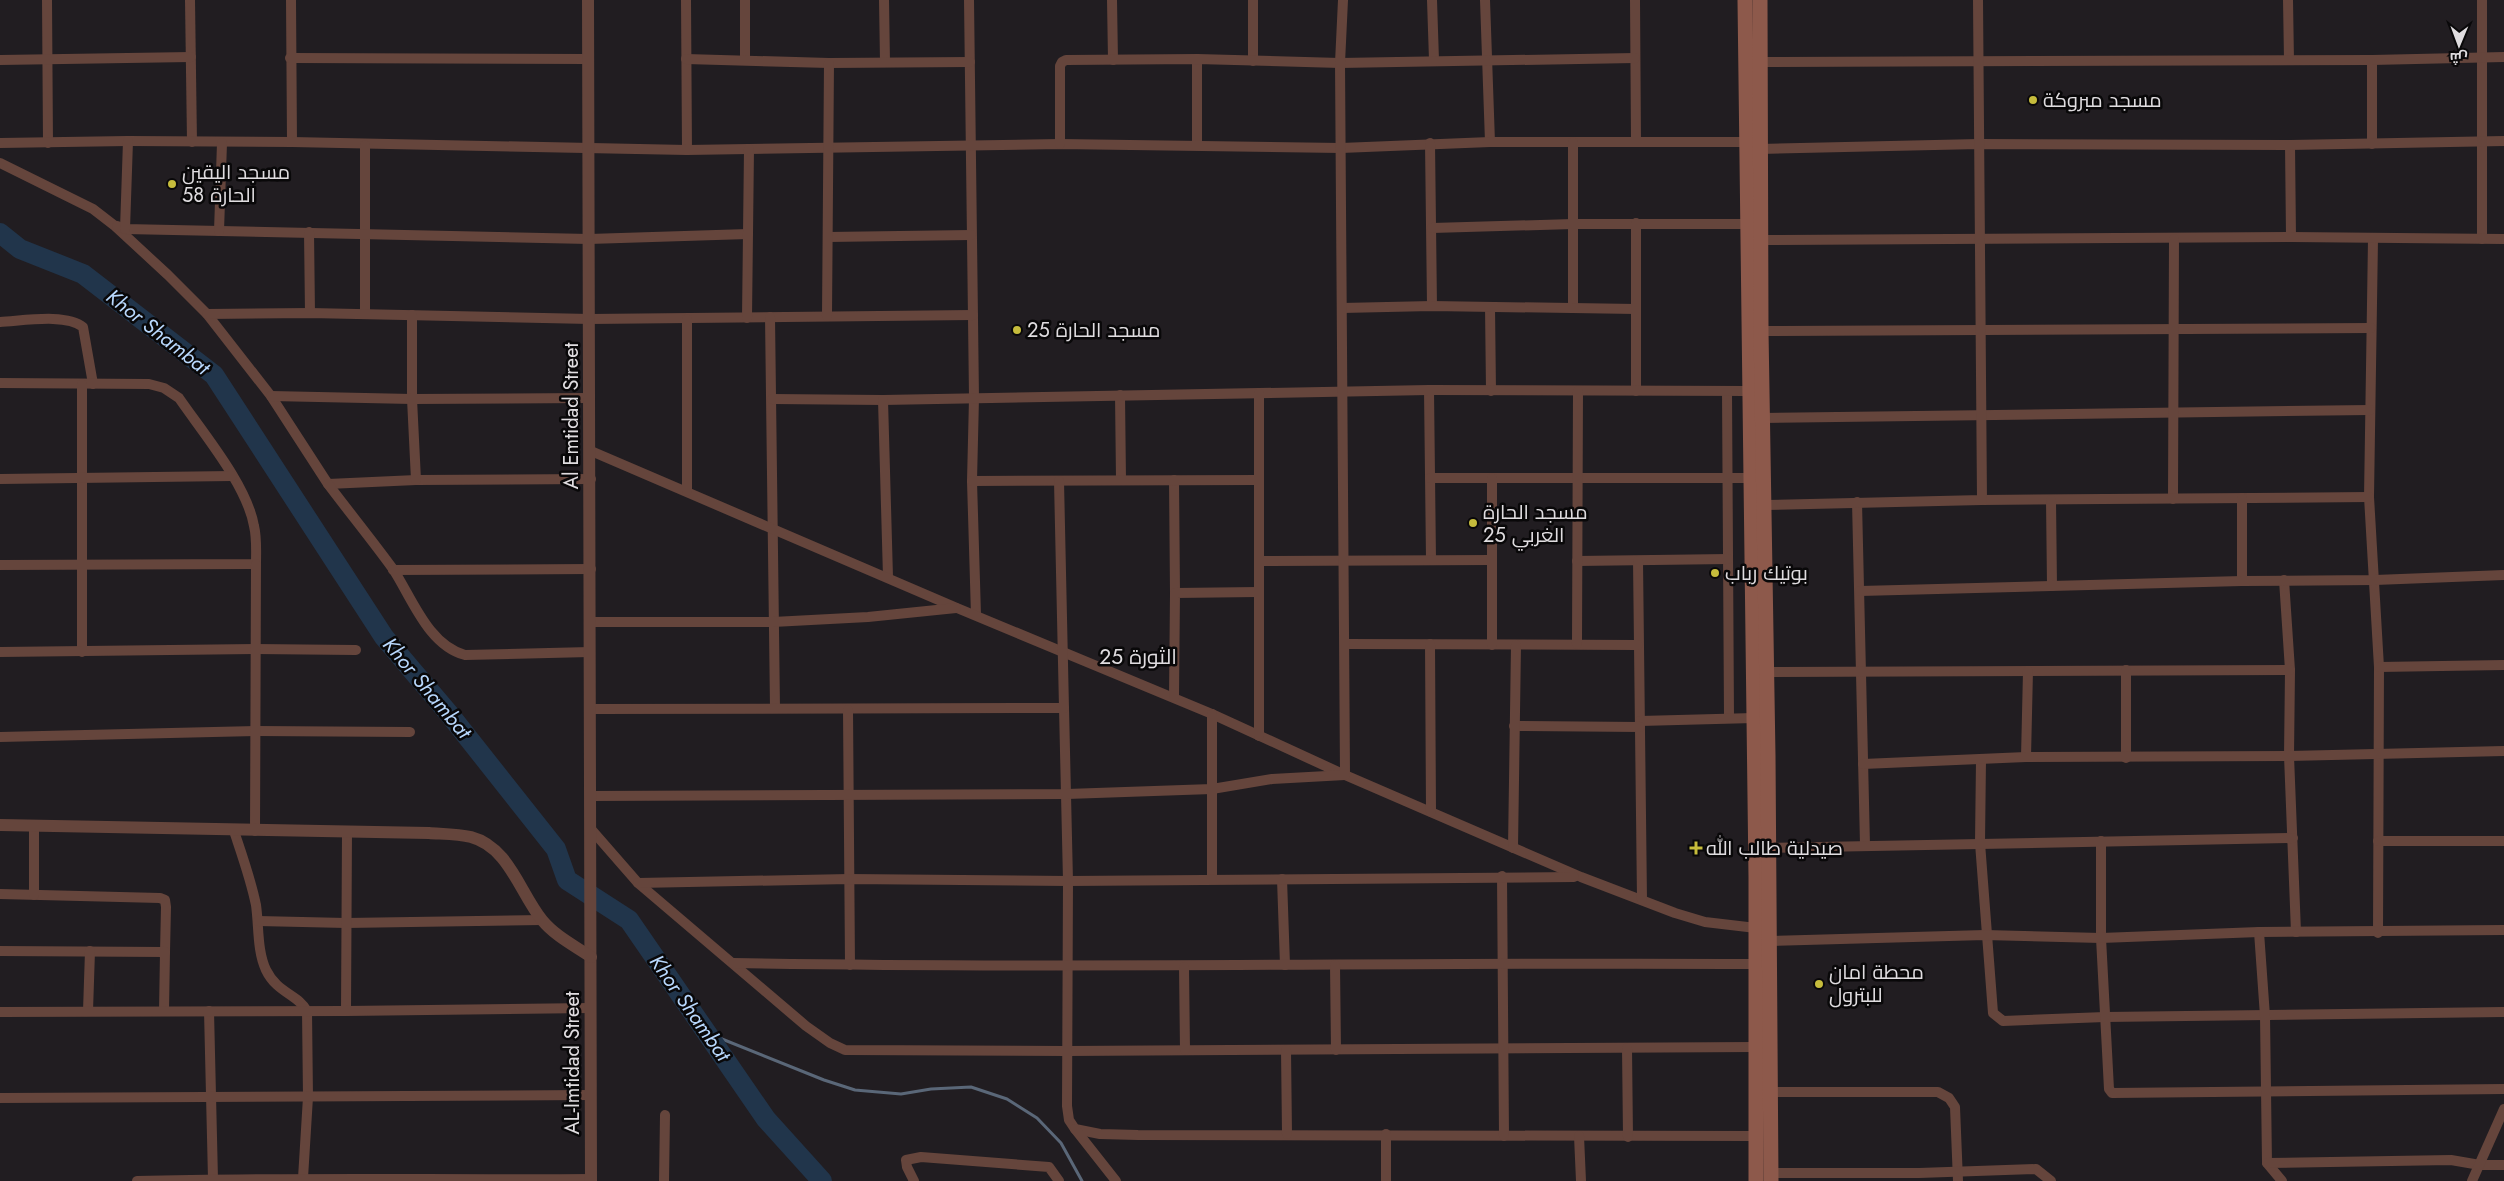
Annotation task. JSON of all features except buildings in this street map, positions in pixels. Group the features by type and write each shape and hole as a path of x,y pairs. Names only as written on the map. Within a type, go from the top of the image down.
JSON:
{"main road":[{"path":"1745,0 1756,928 1756,1181"},
{"path":"1760,0 1761,331 1768,672 1771,1177"}],"street":[{"path":"47,0 48,143"},
{"path":"190,0 192,142"},
{"path":"291,0 292,142"},
{"name":"Al Emtidad Street","path":"588,0 591,479 590,830"},
{"path":"686,0 687,150"},
{"path":"744,0 744,60"},
{"path":"884,0 885,62"},
{"path":"969,0 974,398 972,481 976,615"},
{"path":"1112,0 1113,60"},
{"path":"1253,0 1253,62"},
{"path":"1343,0 1340,63 1340,148 1345,775"},
{"path":"1432,0 1434,60"},
{"path":"1485,0 1490,142"},
{"path":"1635,0 1636,141"},
{"path":"1978,0 1980,60 1978,239 1982,500"},
{"path":"2288,0 2289,60"},
{"path":"2482,0 2482,239"},
{"path":"0,60 191,57"},
{"path":"1760,62 2372,60 2504,57"},
{"path":"290,58 588,59"},
{"path":"1060,144 1060,66 1062,62 1197,59 1340,63 1487,59 1635,58"},
{"path":"686,59 829,63 970,62"},
{"path":"1197,59 1197,145"},
{"path":"2372,60 2372,144"},
{"path":"827,316 829,63"},
{"path":"0,143 128,141 222,144 292,142 365,145 687,150 1060,144 1340,148 1490,142 1746,142"},
{"path":"120,227 128,141"},
{"path":"1760,149 1979,144 2290,145 2504,141"},
{"path":"1572,307 1573,142"},
{"path":"1430,143 1432,306"},
{"path":"219,231 222,144"},
{"path":"365,145 365,314"},
{"path":"2290,145 2292,237"},
{"path":"747,318 749,149"},
{"path":"0,163 72,197 120,227 208,314 271,396 328,484 393,570 432,631 455,653 465,655 590,652"},
{"path":"1636,223 1636,391"},
{"path":"1432,228 1636,223 1748,224"},
{"path":"120,227 589,239 748,234"},
{"path":"309,232 310,313"},
{"path":"828,236 971,235"},
{"path":"1761,240 2292,237 2504,239"},
{"path":"2174,239 2174,499"},
{"path":"2373,239 2369,497 2379,667 2378,933"},
{"path":"1342,308 1432,306 1636,309"},
{"path":"1490,307 1491,392"},
{"path":"208,314 310,313 590,319 973,315"},
{"path":"412,315 412,399 416,480"},
{"path":"770,317 772,399 771,529 775,708"},
{"path":"687,319 687,491"},
{"path":"0,322 64,320 79,324 83,327 93,384"},
{"path":"1761,331 1979,328 2371,328"},
{"path":"0,383 150,384 164,388 179,398 242,492 252,518 256,543 255,831"},
{"path":"82,384 82,652"},
{"path":"772,399 883,400 1429,390 1491,392 1749,391"},
{"path":"1429,390 1431,560"},
{"path":"1577,644 1578,391"},
{"path":"1727,391 1729,717"},
{"path":"1259,393 1259,736"},
{"path":"1120,395 1121,480"},
{"path":"271,396 412,399 589,398"},
{"path":"883,400 888,577"},
{"path":"1763,418 1980,417 2173,412 2370,410"},
{"path":"590,451 957,608 1174,697 1345,775 1581,877 1705,922 1756,928"},
{"path":"0,479 232,476"},
{"path":"1430,478 1751,478"},
{"path":"1492,478 1492,645"},
{"path":"328,484 416,480 591,479"},
{"path":"1174,480 1174,697"},
{"path":"972,481 1258,480"},
{"path":"1059,481 1067,794 1067,1106 1069,1120 1116,1181"},
{"path":"1765,505 1982,500 2369,497"},
{"path":"2242,498 2242,580"},
{"path":"2051,500 2052,586"},
{"path":"1857,502 1865,845"},
{"path":"1578,561 1728,559"},
{"path":"1259,561 1492,560"},
{"path":"1638,561 1642,900"},
{"path":"0,565 256,564"},
{"path":"393,570 591,569"},
{"path":"1860,591 2242,580 2375,580 2504,575"},
{"path":"2284,580 2290,670 2290,756 2296,932"},
{"path":"1175,593 1258,592"},
{"path":"590,622 773,622 868,617 957,608"},
{"path":"1345,644 1638,645"},
{"path":"1430,644 1431,812"},
{"path":"1513,848 1516,645"},
{"path":"0,652 255,648 356,650"},
{"path":"2379,667 2504,665"},
{"path":"2126,670 2126,758"},
{"path":"1768,672 2290,670"},
{"path":"2026,757 2028,671"},
{"path":"590,709 775,708 848,710 1064,708"},
{"path":"848,710 850,966"},
{"path":"1212,714 1212,879"},
{"path":"1514,726 1640,724 1729,717 1754,718"},
{"path":"0,737 256,731 410,732"},
{"path":"1863,764 2026,757 2126,758 2378,755 2504,751"},
{"path":"1981,760 1980,843 1985,935 1993,1013 1996,1018 2003,1021 2105,1017 2504,1012"},
{"path":"590,796 850,797 1067,794 1212,789 1272,779 1345,775"},
{"path":"0,825 234,831 429,833 472,837 487,845 508,865 542,920 554,932 591,951 590,830"},
{"path":"34,826 34,895"},
{"path":"590,830 638,883 806,1026 830,1043 844,1050 1503,1050 1755,1047"},
{"path":"234,831 252,886 262,957 266,971 279,988 303,1004 307,1011 308,1097 303,1178"},
{"path":"346,1011 347,832"},
{"path":"1769,848 2294,838"},
{"path":"2101,841 2101,938 2109,1088 2112,1093 2504,1089"},
{"path":"2378,841 2504,841"},
{"path":"638,883 849,880 1068,881 1502,876 1581,877"},
{"path":"1502,876 1504,1136"},
{"path":"1282,879 1285,965"},
{"path":"0,894 160,898 165,900 164,1011"},
{"path":"258,921 346,923 542,920"},
{"path":"1770,941 1985,935 2101,938 2259,932 2378,933 2504,930"},
{"path":"2259,932 2265,1016 2267,1163 2282,1181"},
{"path":"0,951 165,952"},
{"name":"AL-Imtidad Street","path":"591,951 591,1180"},
{"path":"88,1011 90,952"},
{"path":"733,963 850,966 1184,966 1502,963 1756,964"},
{"path":"1335,965 1336,1050"},
{"path":"1184,966 1185,1050"},
{"path":"0,1012 590,1008"},
{"path":"209,1011 213,1179"},
{"path":"1627,1048 1628,1137"},
{"path":"1286,1050 1287,1134"},
{"path":"1770,1092 1938,1092 1949,1098 1955,1107 1958,1176"},
{"path":"0,1098 591,1095"},
{"path":"2472,1181 2504,1109"},
{"path":"664,1181 665,1115"},
{"path":"1075,1129 1116,1134 1756,1136"},
{"path":"1386,1134 1386,1181"},
{"path":"1579,1136 1580,1181"},
{"path":"914,1181 906,1167 906,1160 921,1157 1049,1167 1059,1181"},
{"path":"2267,1163 2451,1160 2480,1165 2504,1165"},
{"path":"1771,1177 1958,1176 2036,1169 2050,1181"},
{"path":"137,1181 303,1178 364,1180 591,1180"}],"waterway":[{"name":"Khor Shambat","path":"0,233 20,249 83,274 214,375 384,637 450,715 556,849 567,880 629,920 766,1119 822,1181"},
{"path":"707,1033 824,1080 855,1090 901,1094 931,1089 971,1087 1007,1099 1037,1118 1061,1143 1082,1181"}],"place":[{"name":"مسجد مبروكة","path":"2033,100"},
{"name":"مسجد اليقين الحارة 58","path":"172,184"},
{"name":"مسجد الحارة 25","path":"1017,330"},
{"name":"مسجد الحارة 25 الغربي","path":"1473,523"},
{"name":"بوتيك رباب","path":"1715,573"},
{"name":"صيدلية طالب الله","path":"1696,848"},
{"name":"محطة امان للبترول","path":"1819,984"}],"district":[{"name":"الثورة 25","path":"1138,657"}]}
